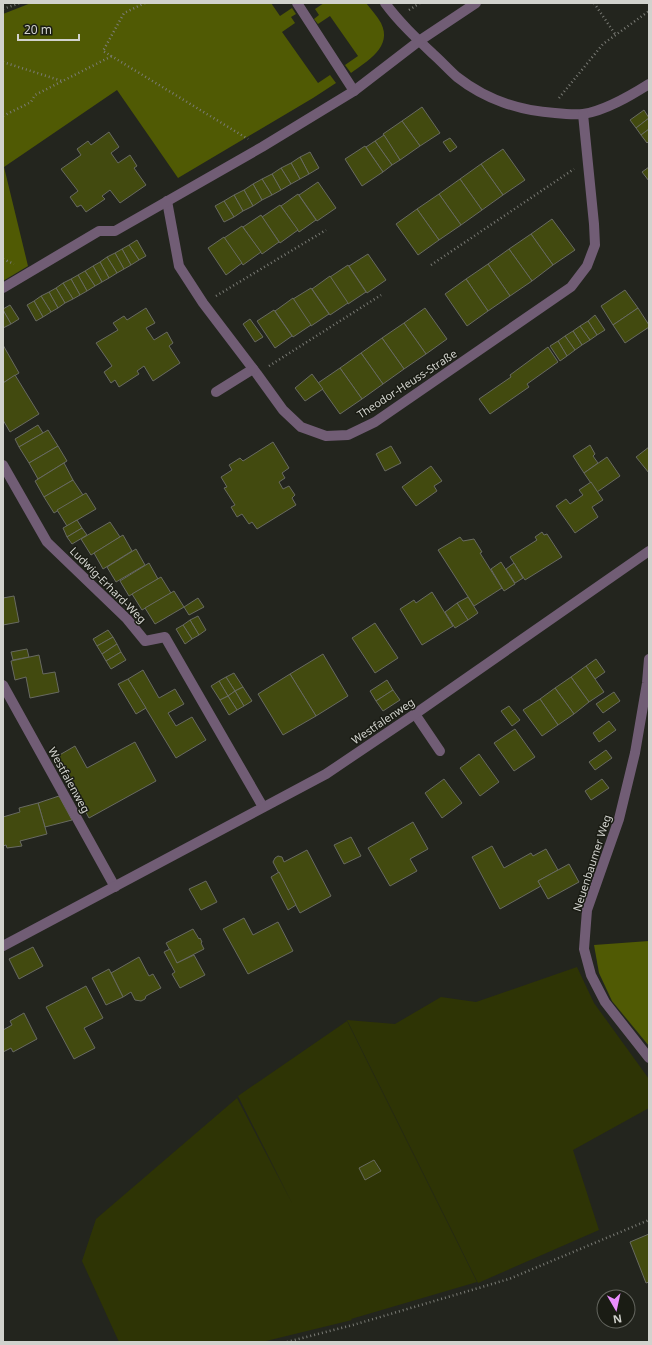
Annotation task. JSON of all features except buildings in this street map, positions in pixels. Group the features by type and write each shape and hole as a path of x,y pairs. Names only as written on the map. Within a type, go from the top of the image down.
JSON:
{"street":[{"path":"296,3 354,91"},
{"path":"385,3 419,41 458,77 483,94 505,104 548,113 583,114 614,104 631,96 649,84"},
{"path":"3,288 99,231 115,231 262,147 354,91 419,41 476,3"},
{"name":"Theodor-Heuss-Straße","path":"167,201 179,266 203,303 283,410 301,427 326,436 348,435 375,422 571,287 587,266 595,245 583,114"},
{"path":"216,392 255,371"},
{"name":"Ludwig-Erhard-Weg","path":"3,465 47,542 127,619 145,641 165,637 263,807"},
{"name":"Westfalenweg","path":"3,946 326,774 649,551"},
{"name":"Neuenbaumer Weg","path":"649,659 635,753 619,819 587,910 584,949 591,975 605,1002 649,1058"},
{"name":"Westfalenweg","path":"3,685 115,887"},
{"path":"415,714 440,751"}],"path":[{"path":"3,9 20,3"},
{"path":"145,3 124,13 103,51 262,147"},
{"path":"594,3 615,34"},
{"path":"548,113 603,44 649,11"},
{"path":"3,116 31,102 35,95 112,56"},
{"path":"3,62 62,81"},
{"path":"431,265 587,160"},
{"path":"203,303 326,230"},
{"path":"255,371 382,295"},
{"path":"287,1342 368,1321 509,1279 649,1220"}],"green space":[{"path":"31,3 271,3 280,16 292,8 296,14 291,17 295,23 282,32 318,83 330,75 336,83 178,178 117,90 4,167 28,266 3,281 3,14"},
{"path":"324,3 366,3 381,23 384,32 384,39 381,46 371,58 351,73 345,65 358,56 330,16 318,24 314,19 319,15 315,9"},
{"path":"649,941 649,1046 612,1001 599,973 594,945"},
{"path":"577,967 594,1003 649,1079 649,1108 573,1150 599,1230 478,1283 347,1020 395,1024 441,997 476,1002"},
{"path":"347,1021 477,1282 351,1319 352,1320 262,1342 119,1342 82,1261 96,1219 237,1098 293,1205 238,1096"}]}
